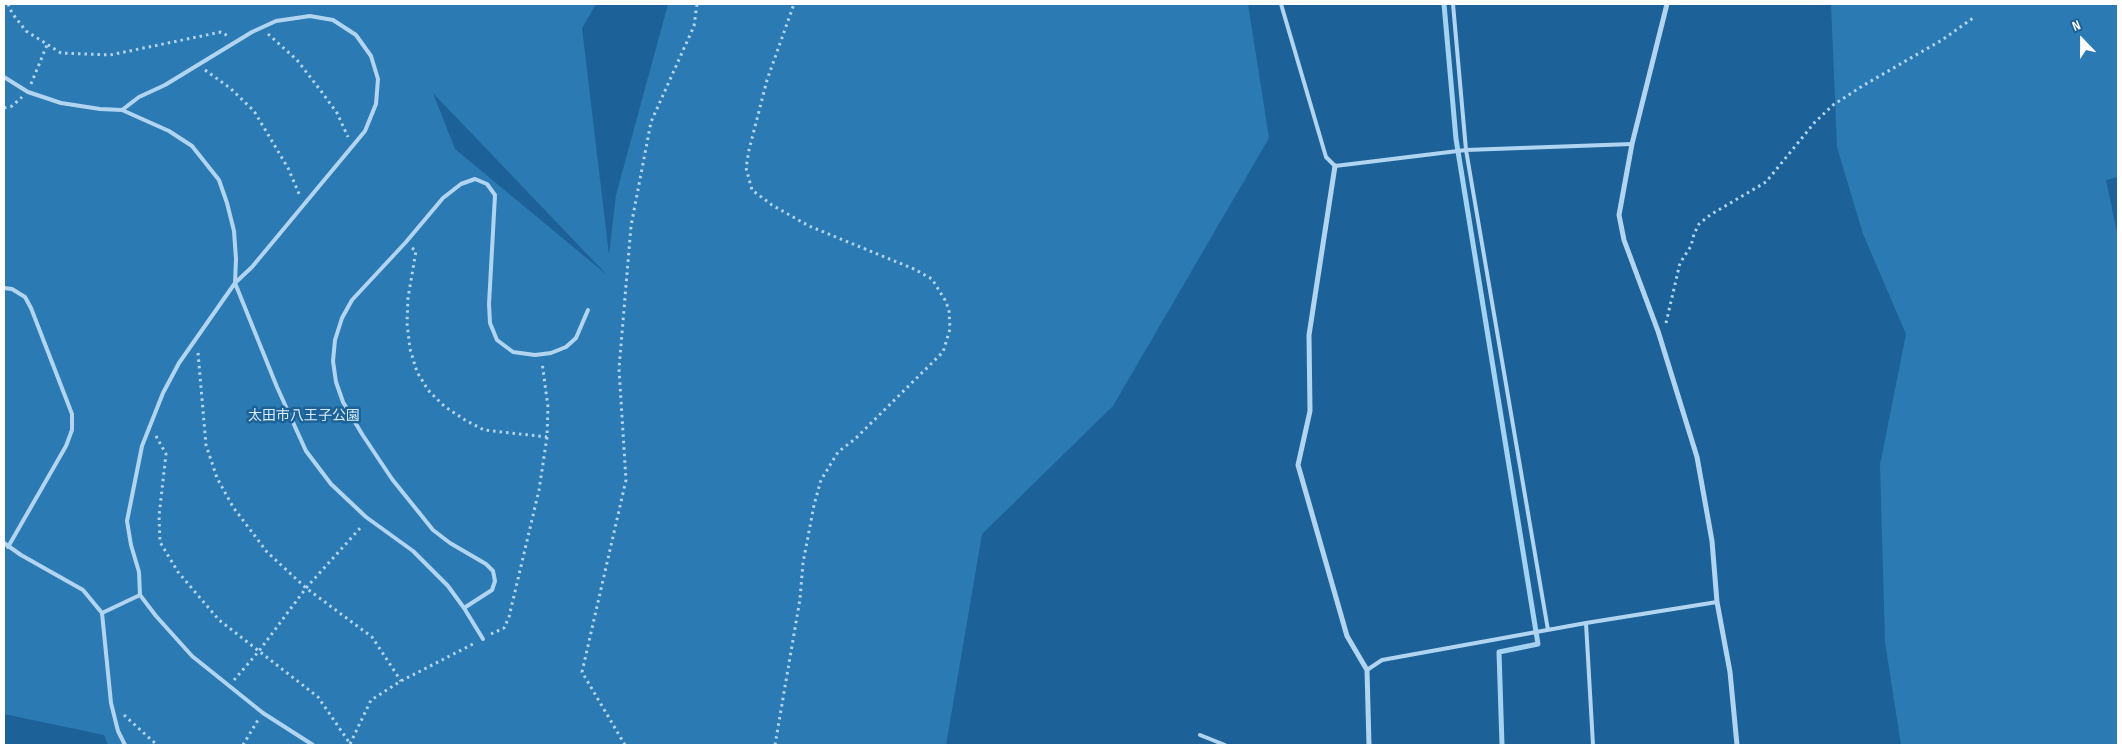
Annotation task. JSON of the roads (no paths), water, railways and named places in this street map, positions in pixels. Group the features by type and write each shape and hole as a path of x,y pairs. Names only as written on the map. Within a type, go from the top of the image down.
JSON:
{"street":[{"path":"1667,4 1632,144 1619,215 1624,240 1658,331 1697,457 1712,541 1718,602 1730,672 1737,745"},
{"path":"1335,166 1309,334 1310,411 1298,466 1347,636 1367,670 1369,745"}],"lane":[{"path":"1282,4 1326,157 1335,166 1466,150 1632,144"},
{"path":"1453,4 1466,150 1548,630"},
{"path":"122,110 138,97 165,85 260,29 276,21 310,16 333,20 356,35 371,56 378,79 376,104 365,131 252,267 235,283 180,363 163,393 149,424 142,446 128,521 131,544 139,572 140,595 192,656 263,714 313,745"},
{"path":"4,77 28,92 61,103 100,109 122,110 169,131 192,146 219,180 234,232 235,283 277,388 306,451 331,484 366,517 413,551 448,586 483,639"},
{"path":"464,608 492,590 495,581 493,571 486,564 450,544 433,530 392,478 344,402 334,368 335,340 342,318 348,306 443,198 461,184 475,179 487,184 495,195 496,205 489,304 490,323 497,340 513,352 551,353 566,347 576,338 588,310"},
{"path":"4,288 12,289 25,297 31,308 72,414 72,430 66,446 8,546"},
{"path":"4,543 83,590 102,613 111,702 118,731 125,745"},
{"path":"102,613 140,595"},
{"path":"1367,670 1382,660 1586,623 1718,602"},
{"path":"1586,623 1593,745"},
{"path":"1200,735 1225,745"}],"waterway":[{"path":"1444,4 1456,139 1538,644 1499,652 1502,745"}],"park label":[{"name":"太田市八王子公園","path":"304,416"}]}
